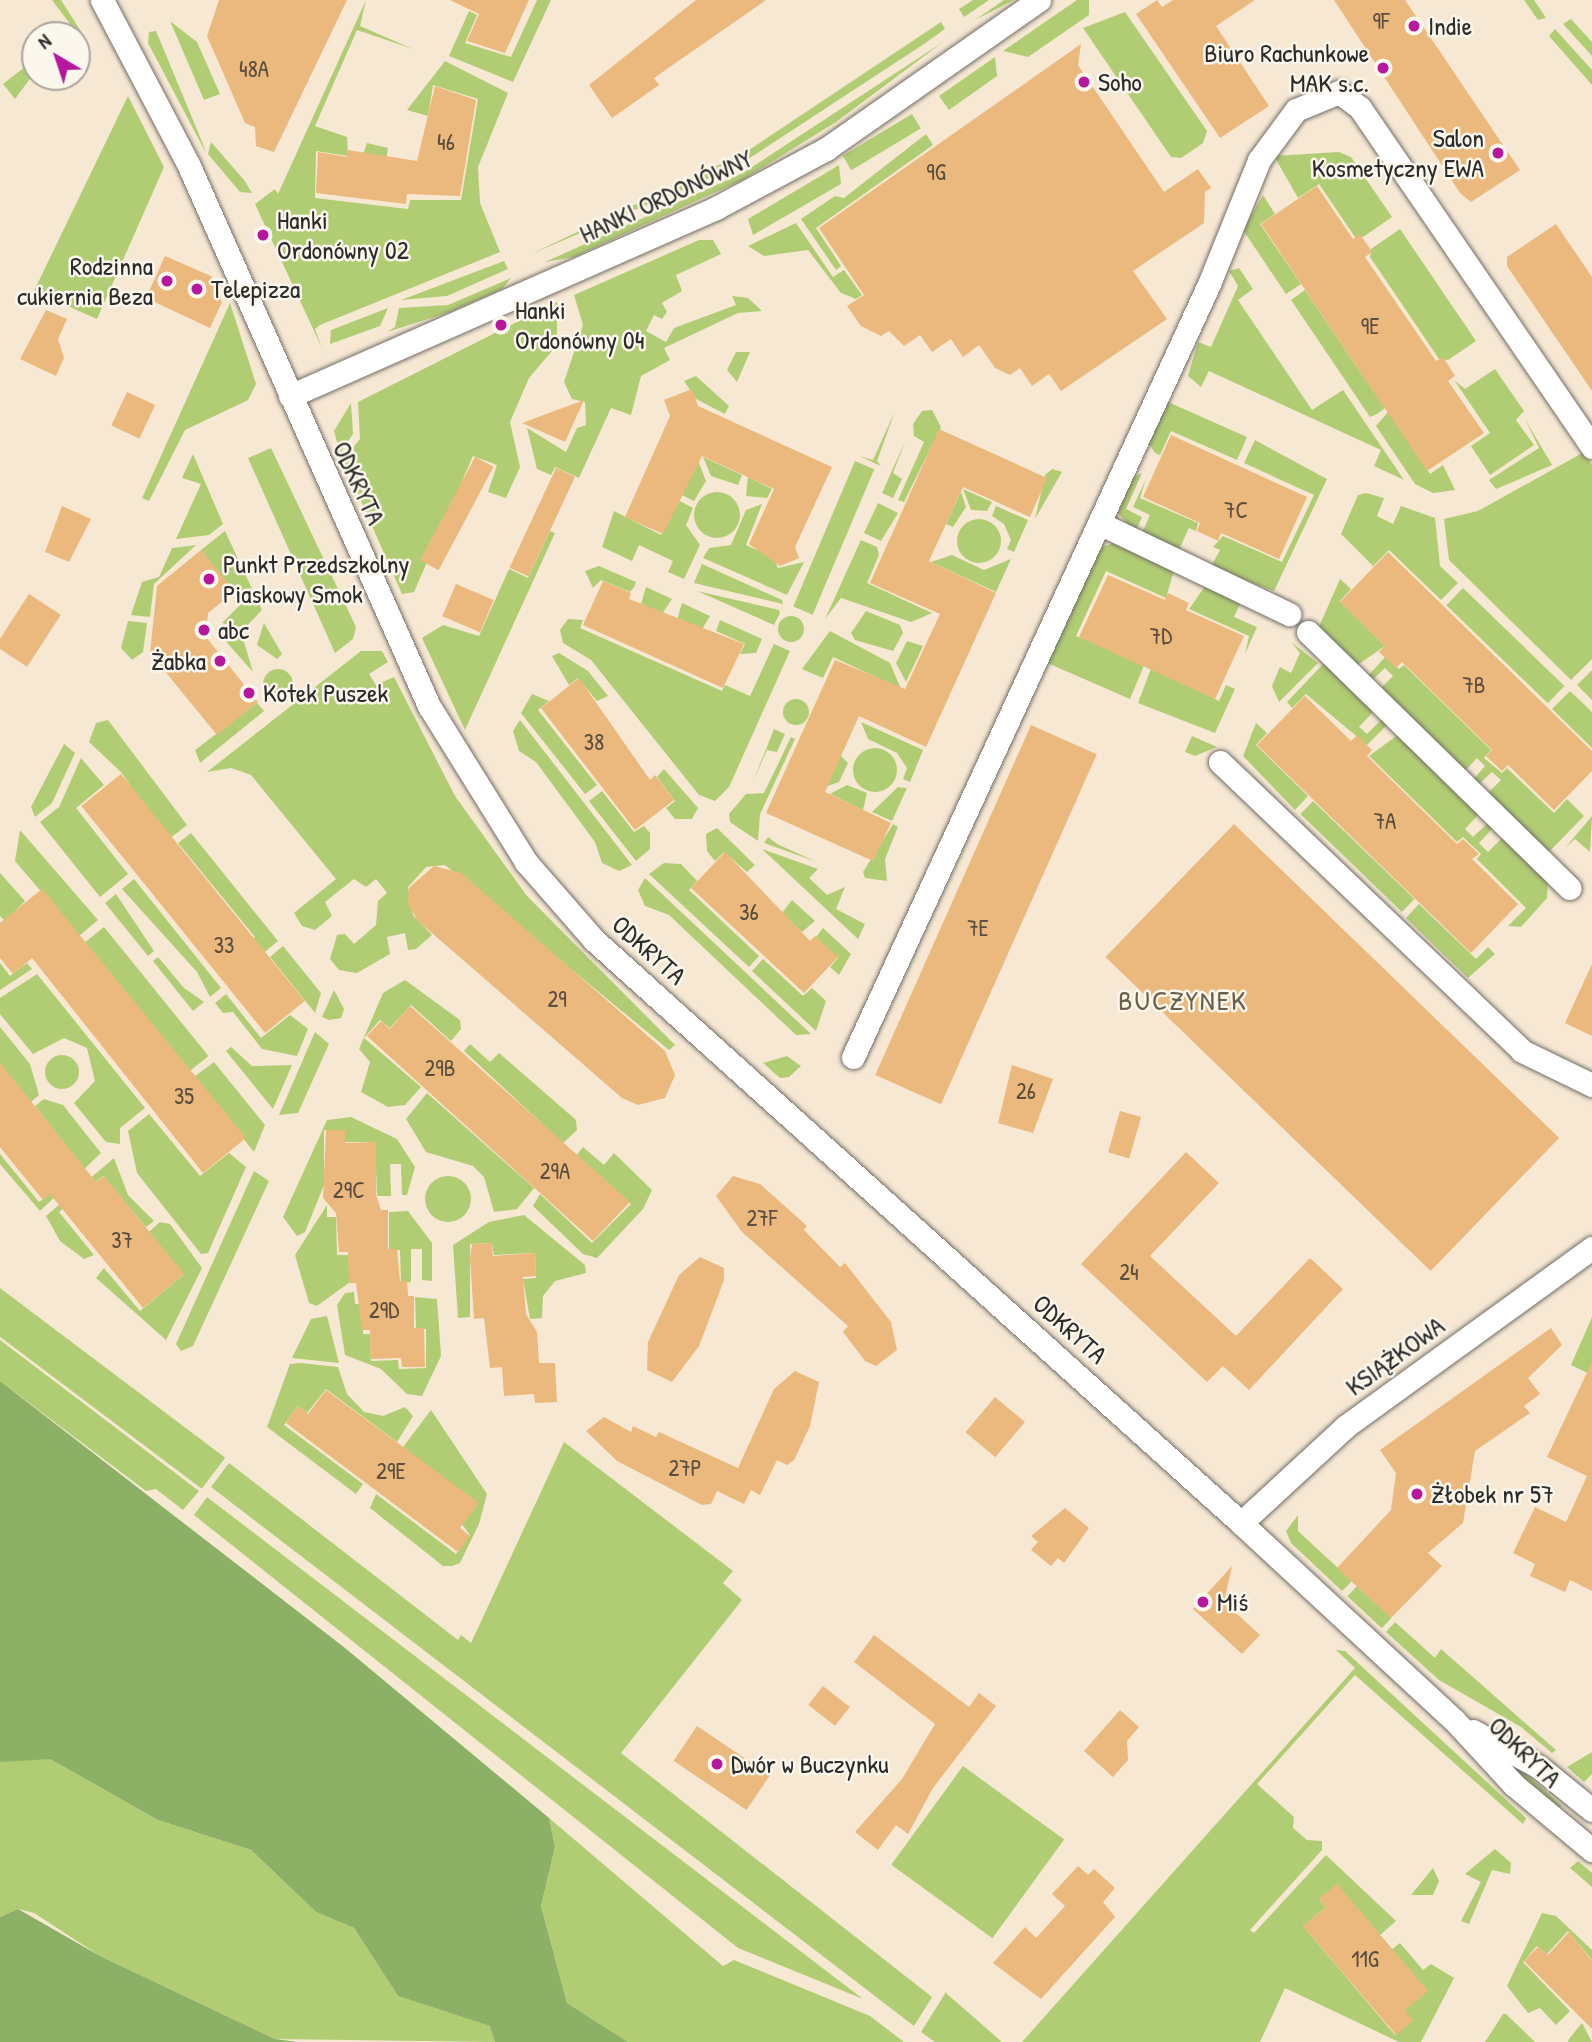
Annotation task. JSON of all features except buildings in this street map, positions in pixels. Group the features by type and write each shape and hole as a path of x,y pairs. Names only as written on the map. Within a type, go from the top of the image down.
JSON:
{"street":[{"name":"ODKRYTA","path":"102,0 190,166 429,706 526,862 594,940 1241,1522 1454,1720 1514,1785 1592,1850"},
{"name":"HANKI ORDONÓWNY","path":"290,396 728,202 826,149 1039,0"},
{"path":"853,1057 1099,523 1268,145 1283,122 1311,100 1339,92 1349,96 1592,447"},
{"path":"1099,523 1289,614"},
{"path":"1308,632 1569,888"},
{"path":"1220,762 1522,1051 1592,1085"},
{"name":"KSIĄŻKOWA","path":"1241,1522 1346,1426 1592,1248"},
{"name":"ODKRYTA","path":"1454,1720 1539,1767 1592,1810"}],"green space":[{"path":"52,0 61,0 74,21 68,21"},
{"path":"366,0 360,26 413,49 357,30 315,126 347,137 348,156 316,151 315,198 408,209 410,200 461,200 478,99 433,85 428,116 407,110 445,61 508,93 478,167 480,203 500,252 320,325 315,329 322,348 255,204 275,189 278,194"},
{"path":"537,0 551,0 513,82 449,56 469,11 477,15 465,43 511,57"},
{"path":"973,0 989,0 964,17 959,9"},
{"path":"1004,0 1014,0 975,20"},
{"path":"1077,0 1089,0 1089,15 1028,57 1003,51"},
{"path":"1524,0 1534,0 1546,18 1538,20"},
{"path":"1125,12 1207,131 1203,143 1181,158 1171,157 1083,28"},
{"path":"1571,19 1592,42 1592,56 1563,24"},
{"path":"170,21 197,42 220,94 204,100"},
{"path":"941,22 945,29 924,44 736,167 531,254 746,152"},
{"path":"1555,29 1592,70 1592,85 1549,36"},
{"path":"156,31 206,153 148,43 149,32"},
{"path":"943,42 836,122 744,179 574,257 545,262 743,173"},
{"path":"995,57 997,76 949,110 939,96"},
{"path":"21,70 21,91 15,99 3,84"},
{"path":"128,96 164,167 97,319 34,291"},
{"path":"912,114 921,129 851,170 843,156"},
{"path":"926,134 933,145 816,228 841,266 836,270 801,219 835,196 844,198"},
{"path":"211,142 252,193 240,192 208,154"},
{"path":"367,143 388,148 386,161 362,157"},
{"path":"1339,152 1351,157 1392,217 1363,237 1355,237 1319,184 1298,198 1274,156"},
{"path":"839,165 841,184 753,235 748,219"},
{"path":"1263,195 1275,214 1260,224 1301,284 1286,294 1243,230"},
{"path":"796,223 833,277 844,270 862,295 856,299 841,293 808,250 764,256 748,246"},
{"path":"1400,229 1476,341 1448,360 1439,359 1370,257 1371,249"},
{"path":"699,240 713,240 721,254 676,275 682,291 662,303 667,312 662,319 654,315 646,331 666,342 674,328 736,305 732,296 748,298 762,311 738,313 664,348 670,360 641,376 631,415 611,408 579,478 555,467 551,475 537,469 527,428 566,452 577,428 586,425 585,402 572,399 564,382 583,325 574,295"},
{"path":"504,261 508,269 447,296 401,300"},
{"path":"1239,268 1253,289 1238,300 1312,410 1343,390 1404,480 1374,466 1381,450 1209,371 1201,387 1188,376 1198,342 1211,347 1238,286 1229,271"},
{"path":"511,278 502,289 450,312 387,332 395,327 399,308 448,305"},
{"path":"1305,290 1385,408 1377,414 1370,417 1291,300"},
{"path":"557,302 557,345 529,378 510,422 520,467 506,498 488,492 497,465 473,456 414,592 402,594 343,460 360,439 358,402"},
{"path":"230,303 256,384 248,400 185,430 149,501 142,498"},
{"path":"388,308 380,326 330,344 331,330"},
{"path":"736,352 750,352 737,382 727,370"},
{"path":"1495,369 1524,411 1516,420 1534,445 1490,475 1471,446 1490,433 1454,380 1465,389"},
{"path":"696,376 729,406 725,414 696,399 684,381"},
{"path":"1168,402 1247,437 1237,460 1171,431 1160,455 1155,453 1148,442"},
{"path":"351,403 353,434 340,453 334,431"},
{"path":"932,410 941,427 904,502 898,500 924,442 914,436 913,424 922,411"},
{"path":"895,411 877,461 881,466 859,456 873,460"},
{"path":"1388,412 1430,474 1443,465 1455,490 1433,493 1415,484 1376,426"},
{"path":"1525,419 1552,465 1496,489 1489,480 1539,448"},
{"path":"906,439 893,473 902,479 893,498 882,493"},
{"path":"1255,440 1327,479 1274,591 1211,567 1220,550 1213,547 1223,536 1282,562 1314,495 1244,463"},
{"path":"271,448 356,627 353,639 335,653 248,458"},
{"path":"1584,452 1592,465 1592,659 1571,680 1449,560 1444,519 1478,511"},
{"path":"193,454 223,524 209,535 176,539 201,484 182,478"},
{"path":"703,457 742,475 738,485 711,476"},
{"path":"697,458 706,481 694,501 680,494"},
{"path":"855,461 874,469 813,615 793,606"},
{"path":"1052,469 1062,472 1035,519 1045,475"},
{"path":"1142,473 1126,509 1142,517 1135,533 1117,512 1127,481"},
{"path":"748,477 772,489 767,498 746,496"},
{"path":"1146,479 1140,498 1198,523 1196,531 1189,528 1178,552 1141,535 1150,515 1133,507"},
{"path":"963,489 992,502 987,511 971,510"},
{"path":"717,492 734,498 740,515 734,532 717,538 700,532 694,515 700,498"},
{"path":"961,492 966,507 953,527 946,524"},
{"path":"1366,493 1384,498 1377,516 1393,524 1401,506 1435,518 1440,566 1458,583 1441,600 1389,550 1373,566 1341,534 1358,495"},
{"path":"678,500 693,508 686,525 700,545 684,579 668,572 673,561 639,545 632,561 602,547 614,511 661,535"},
{"path":"878,503 898,513 881,541 864,533"},
{"path":"762,504 746,545 774,558 778,568 804,562 787,595 703,558 709,548 731,545 746,510"},
{"path":"996,506 1028,520 1014,552 1007,549 1011,540 1004,524 992,516"},
{"path":"979,519 995,525 1001,541 995,557 979,563 963,557 957,541 963,525"},
{"path":"225,531 262,610 245,628 222,623 243,602 201,550"},
{"path":"550,531 555,533 465,730 422,638 443,625 479,636 509,569 528,578"},
{"path":"861,540 877,547 879,555 867,583 932,613 911,622 841,598 825,619"},
{"path":"1120,542 1175,567 1166,598 1106,571 1076,636 1145,663 1130,699 1045,662 1100,547"},
{"path":"196,545 154,584 150,617 131,615 142,582 159,577 172,548"},
{"path":"952,555 984,570 1011,559 996,592 931,562"},
{"path":"702,564 782,600 783,604 694,583"},
{"path":"599,566 636,582 634,587 630,592 601,580 593,588 585,571"},
{"path":"1340,579 1351,589 1340,601 1385,646 1356,666 1318,629"},
{"path":"1208,582 1243,598 1234,617 1257,627 1245,654 1249,636 1189,609"},
{"path":"646,587 672,599 662,614 641,604"},
{"path":"1463,588 1564,686 1548,703 1446,605"},
{"path":"697,591 779,610 780,613 774,625"},
{"path":"682,603 710,616 701,631 677,620"},
{"path":"866,611 900,625 903,633 893,651 855,640 851,633"},
{"path":"791,616 800,620 804,629 800,638 791,642 782,638 778,629 782,620"},
{"path":"568,619 583,620 580,628 722,691 725,685 750,696 774,644 790,651 729,787 715,801 699,795 591,660 563,643 560,630"},
{"path":"720,620 762,639 756,653 740,654 745,644 716,631"},
{"path":"128,621 147,623 143,652 132,660 121,648"},
{"path":"264,623 282,654 277,659 257,645"},
{"path":"830,631 890,663 901,689 833,657 823,678 802,669"},
{"path":"223,634 243,639 253,672 222,637"},
{"path":"907,641 923,646 906,682 896,663"},
{"path":"1291,642 1318,663 1279,702 1272,686 1280,667 1291,673 1300,653"},
{"path":"361,651 382,651 388,662 369,674 376,685 394,677 455,796 527,896 675,1045 669,1050 445,865 426,867 408,887 413,915 432,935 416,949 408,950 405,933 387,937 390,954 357,973 339,970 330,959 337,935 345,934 354,944 376,925 378,901 387,893 376,879 366,887 354,879 325,902 332,916 315,930 302,926 294,913 336,879 251,775 231,768 207,772"},
{"path":"559,653 588,671 608,696 597,701 578,678 569,685 552,656"},
{"path":"1386,656 1399,669 1404,665 1491,750 1484,758 1502,773 1507,768 1554,813 1567,799 1584,816 1548,853 1487,794 1501,780 1492,772 1478,785 1473,780 1485,766 1477,758 1464,772 1380,689 1393,676 1385,668 1371,681 1367,677"},
{"path":"1325,662 1375,710 1359,727 1367,734 1382,719 1388,724 1367,745 1306,694 1292,708 1287,702"},
{"path":"1152,666 1219,701 1226,685 1235,689 1215,733 1138,703"},
{"path":"278,669 289,673 293,684 289,695 278,699 267,695 263,684 267,673"},
{"path":"1592,670 1592,700 1577,685"},
{"path":"1570,691 1592,712 1592,748 1552,709"},
{"path":"532,694 549,701 538,710 597,785 585,794 521,713"},
{"path":"796,699 805,703 809,712 805,721 796,725 787,721 783,712 787,703"},
{"path":"257,703 264,711 200,763 195,750"},
{"path":"108,720 187,825 168,840 121,772 89,742 96,723"},
{"path":"520,720 632,865 619,871 602,863 595,842 536,762 519,751 513,731"},
{"path":"861,722 923,750 910,782 903,779 907,768 897,753 868,739"},
{"path":"1256,723 1267,733 1256,745 1308,796 1295,810 1243,756"},
{"path":"774,729 785,734 777,752 767,750 752,784"},
{"path":"1399,734 1480,813 1465,829 1473,837 1489,822 1494,827 1479,843 1488,852 1504,836 1548,879 1547,898 1521,927 1508,926 1526,908 1477,859 1481,854 1463,837 1457,842 1369,756"},
{"path":"1192,736 1217,747 1195,756 1185,752"},
{"path":"791,737 795,739 760,814 758,841 730,822 729,814 746,794 764,793"},
{"path":"64,744 75,753 52,803 35,817 31,807"},
{"path":"875,748 884,749 891,754 896,761 896,779 891,786 884,791 875,792 866,791 859,786 854,779 853,770 854,761 859,754 866,749"},
{"path":"840,755 848,763 839,782 825,787"},
{"path":"81,758 104,785 76,808 128,874 100,897 40,822 59,807"},
{"path":"664,769 698,808 692,819 675,819 666,808 675,801 657,777"},
{"path":"847,785 867,793 863,810 830,794"},
{"path":"898,787 907,788 892,821 872,812"},
{"path":"602,791 634,832 644,826 650,833 650,849 636,861 589,801"},
{"path":"1313,801 1414,899 1402,912 1300,814"},
{"path":"1592,816 1590,852 1575,839 1565,848"},
{"path":"893,824 898,827 885,859 887,881 865,878 863,872"},
{"path":"717,828 755,865 747,872 724,852 715,861 707,851 706,834"},
{"path":"20,830 98,920 79,936 15,861"},
{"path":"191,833 278,941 266,951 261,954 250,941 255,937 178,843"},
{"path":"768,837 777,844 817,862 764,843"},
{"path":"762,849 818,869 809,878 827,895 845,887 836,909 865,924 858,939"},
{"path":"664,863 681,864 697,881 689,890 759,956 749,967 649,874"},
{"path":"0,873 25,901 5,921 0,916"},
{"path":"645,878 811,1034 796,1035 669,915 645,906 638,890"},
{"path":"134,879 221,988 210,997 197,972 122,889"},
{"path":"116,894 154,951 148,956 105,903"},
{"path":"792,900 815,921 802,932 782,913"},
{"path":"1419,904 1476,959 1488,947 1495,954 1468,978 1406,918"},
{"path":"104,927 208,1056 188,1072 84,943"},
{"path":"823,928 851,954 839,975 830,967 838,958 816,937"},
{"path":"283,946 321,993 315,1013 270,957"},
{"path":"158,957 184,988 204,1002 193,1011 153,961"},
{"path":"763,959 803,996 812,988 826,1001 816,1031 752,971"},
{"path":"0,963 10,976 27,963 32,969 0,990"},
{"path":"37,974 145,1108 120,1128 120,1144 106,1142 74,1103 95,1081 87,1048 64,1038 33,1054 0,1014 0,998"},
{"path":"405,980 460,1020 461,1029 451,1041 411,1005 390,1028 380,1020 364,1038 421,1087 405,1105 388,1107 361,1092 370,1062 359,1049 383,993"},
{"path":"334,990 344,1009 341,1018 329,1020 322,1017"},
{"path":"226,994 261,1038 290,1015 308,1029 297,1056 262,1049 233,1012 223,1013 215,1003"},
{"path":"0,1027 30,1064 39,1095 31,1102 0,1064"},
{"path":"315,1032 329,1044 298,1113 279,1115"},
{"path":"470,1044 490,1062 499,1053 576,1120 577,1130 563,1143 464,1051"},
{"path":"231,1047 252,1066 292,1065 273,1109 226,1051"},
{"path":"62,1055 74,1060 79,1072 74,1084 62,1089 50,1084 45,1072 50,1060"},
{"path":"787,1056 801,1066 789,1077 780,1078 763,1063"},
{"path":"214,1062 265,1125 254,1152 194,1077"},
{"path":"427,1093 534,1188 517,1209 494,1212 484,1177 473,1166 426,1152 406,1119"},
{"path":"44,1099 63,1105 101,1153 40,1211 0,1164 0,1154 39,1202 83,1167 35,1106"},
{"path":"149,1114 200,1176 229,1153 246,1167 208,1253 201,1254 137,1173 128,1131"},
{"path":"351,1117 397,1139 415,1167 407,1195 402,1195 401,1164 390,1164 391,1196 377,1196 375,1142 345,1142 344,1130 324,1130 324,1185 305,1232 297,1236 283,1217 327,1120"},
{"path":"583,1147 604,1165 614,1153 652,1190 643,1209 597,1258 583,1254 533,1206 540,1194 592,1243 631,1204 576,1156"},
{"path":"114,1158 128,1195 154,1221 146,1227 103,1176 59,1212 94,1255 84,1259 60,1241 46,1216"},
{"path":"254,1171 269,1181 193,1346 181,1351 176,1344"},
{"path":"448,1176 464,1183 471,1199 464,1215 448,1222 432,1215 425,1199 432,1183"},
{"path":"327,1205 327,1217 336,1217 337,1255 349,1255 350,1282 317,1306 309,1303 295,1255"},
{"path":"408,1211 432,1243 432,1281 422,1280 422,1249 411,1249 411,1282 401,1283 400,1250 389,1250 389,1212"},
{"path":"524,1215 585,1265 586,1273 555,1281 543,1296 542,1318 530,1319 523,1279 536,1278 535,1253 494,1255 492,1243 470,1244 470,1317 458,1318 453,1245 489,1222"},
{"path":"160,1222 170,1224 202,1268 166,1340 96,1278 104,1268 140,1311 183,1275 149,1232"},
{"path":"0,1288 225,1458 202,1489 0,1337"},
{"path":"354,1292 355,1304 363,1304 363,1334 370,1334 371,1361 398,1360 399,1369 426,1368 426,1329 416,1329 415,1297 437,1299 441,1356 422,1396 407,1394 381,1369 345,1355 337,1305 345,1293"},
{"path":"327,1316 339,1363 292,1358 311,1319"},
{"path":"1592,1317 1592,1375 1571,1365"},
{"path":"0,1340 199,1491 183,1510 156,1489 146,1491 0,1381"},
{"path":"290,1364 338,1367 347,1394 364,1412 383,1416 405,1407 413,1416 397,1442 326,1389 307,1413 298,1406 284,1425 363,1484 356,1494 267,1427"},
{"path":"0,1381 345,1648 549,1818 555,1847 541,1906 567,2003 628,2042 495,2042 490,2026 398,1996 354,1928 316,1912 251,1850 158,1820 50,1759 0,1762"},
{"path":"431,1410 487,1494 479,1524 460,1563 452,1566 443,1566 370,1508 376,1494 456,1554 470,1535 403,1447"},
{"path":"564,1442 733,1571 723,1583 742,1600 621,1753 932,1997 914,2026 211,1487 229,1463 458,1640 461,1635 471,1643"},
{"path":"207,1497 863,1999 738,1948 194,1515"},
{"path":"1298,1515 1298,1531 1352,1581 1342,1591 1291,1543 1286,1531"},
{"path":"1357,1586 1391,1618 1382,1628 1347,1596"},
{"path":"1395,1622 1435,1658 1441,1649 1556,1750 1552,1753 1521,1727 1439,1680 1386,1632"},
{"path":"1336,1650 1345,1651 1526,1818 1523,1824 1355,1675 1257,1784 1294,1817 1293,1828 1307,1840 1322,1841 1322,1850 1250,1930 1254,1933 1326,1855 1396,1921 1379,1936 1337,1885 1319,1899 1326,1907 1303,1926 1395,2035 1405,2010 1427,1991 1391,1950 1400,1943 1423,1970 1431,1964 1454,1978 1421,2042 1399,2042 1285,1988 1260,2042 1022,2042 1355,1668"},
{"path":"1592,1752 1592,1774 1584,1782 1567,1767"},
{"path":"15,1757 50,1759 158,1820 251,1850 316,1912 354,1928 398,1996 491,2026 495,2042 275,2039 100,1956 34,1913 18,1909 0,1917 0,1762"},
{"path":"963,1766 1064,1839 992,1938 891,1865"},
{"path":"1513,1769 1521,1769 1562,1806 1559,1807"},
{"path":"549,1818 723,1966 734,1960 870,2016 904,2042 628,2042 567,2003 541,1906 555,1847"},
{"path":"1495,1849 1511,1863 1510,1874 1492,1870 1469,1924 1461,1921 1481,1882 1465,1874"},
{"path":"1578,1861 1592,1873 1592,1887 1570,1868"},
{"path":"1433,1868 1439,1881 1433,1895 1411,1895"},
{"path":"18,1909 100,1956 275,2039 297,2042 0,2042 0,1917"},
{"path":"1542,1913 1556,1916 1592,1950 1592,1960 1568,1931 1547,1954 1537,1946 1523,1962 1570,2011 1556,2025 1540,2008 1528,2013 1507,1986"},
{"path":"946,1992 1002,2042 935,2042 921,2032"},
{"path":"1503,2014 1506,2014 1535,2042 1485,2042"},
{"path":"1582,2023 1592,2042 1568,2042 1569,2039"}],"place":[{"name":"Indie","path":"1414,26"},
{"name":"Biuro Rachunkowe MAK s.c.","path":"1383,68"},
{"name":"Soho","path":"1084,82"},
{"name":"Salon Kosmetyczny EWA","path":"1498,153"},
{"name":"Hanki Ordonówny 02","path":"263,235"},
{"name":"Rodzinna cukiernia Beza","path":"167,281"},
{"name":"Telepizza","path":"197,289"},
{"name":"Hanki Ordonówny 04","path":"501,325"},
{"name":"Punkt Przedszkolny Piaskowy Smok","path":"209,579"},
{"name":"abc","path":"204,630"},
{"name":"Żabka","path":"220,661"},
{"name":"Kotek Puszek","path":"249,693"},
{"name":"Żłobek nr 57","path":"1417,1494"},
{"name":"Miś","path":"1203,1602"},
{"name":"Dwór w Buczynku","path":"717,1764"}],"district":[{"name":"BUCZYNEK","path":"1183,1000"}]}
